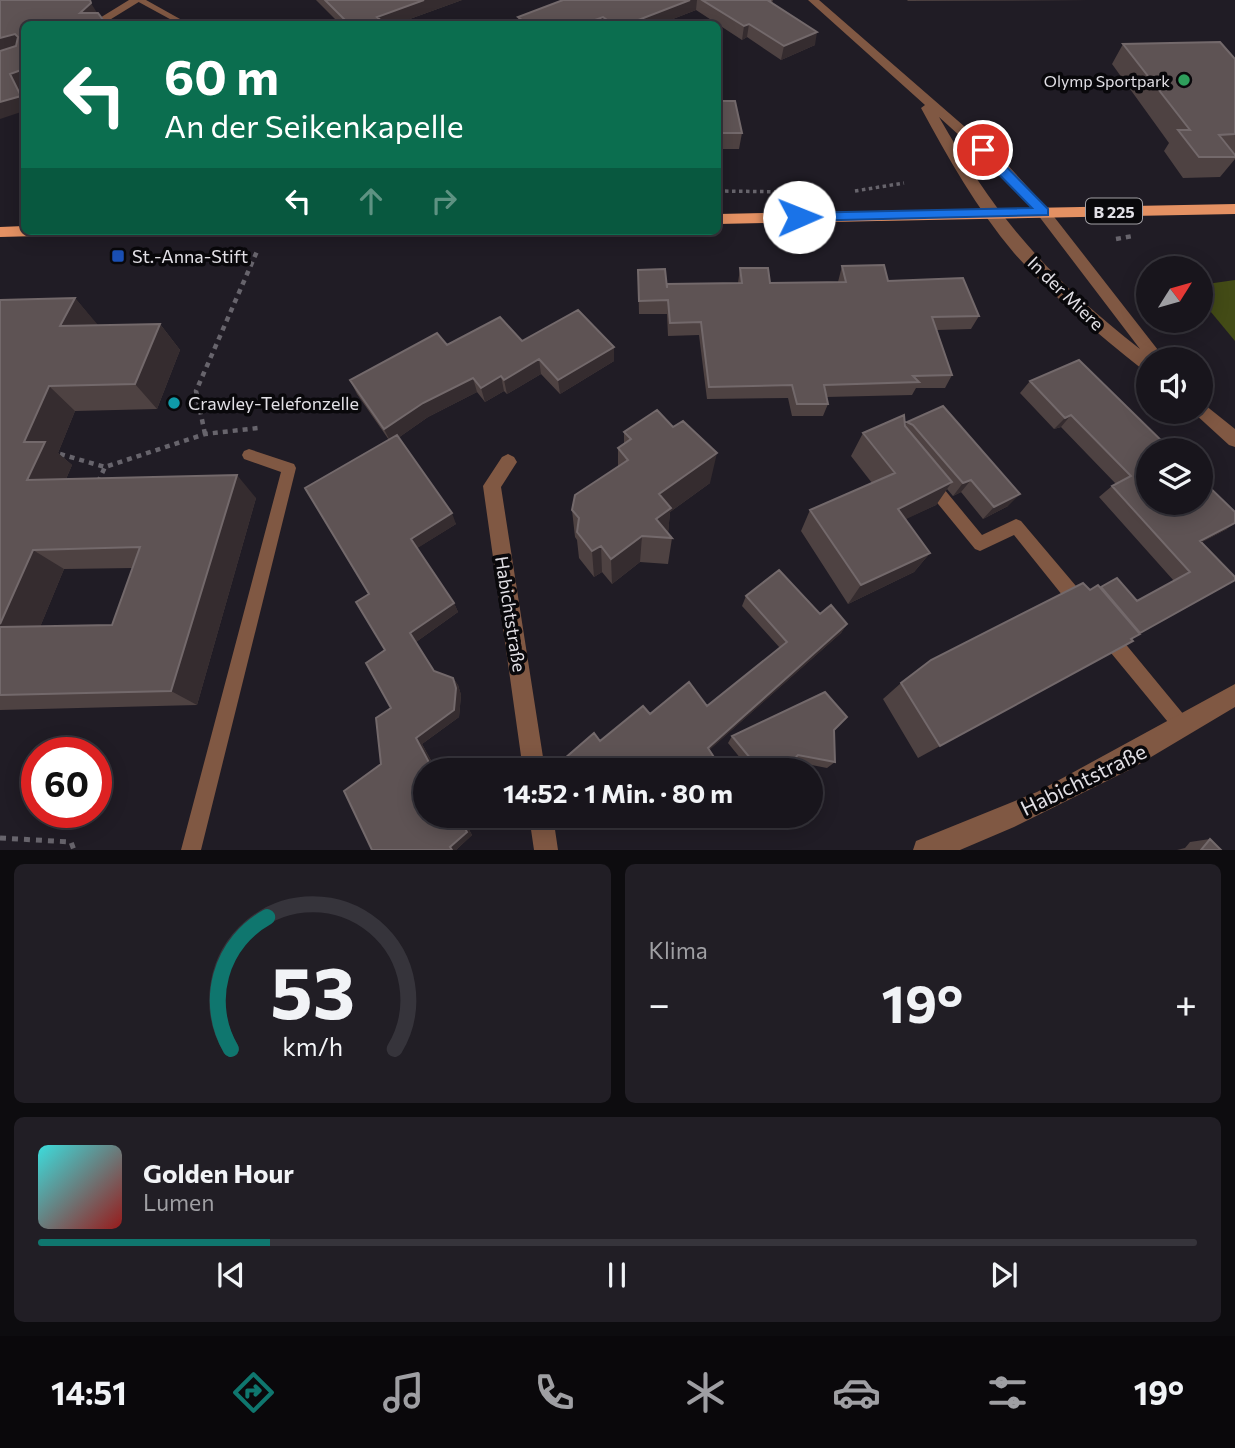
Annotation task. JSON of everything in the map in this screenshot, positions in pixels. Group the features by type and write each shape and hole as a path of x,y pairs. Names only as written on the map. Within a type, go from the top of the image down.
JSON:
{"main road":[{"name":"B 225","path":"721,219 1235,209"},
{"path":"0,232 21,231"}],"street":[{"path":"101,21 138,0"},
{"name":"In der Miere","path":"813,0 998,163 1044,212 1148,347"},
{"name":"In der Miere","path":"920,96 992,214 1035,266 1136,355"},
{"path":"1213,420 1235,439"},
{"name":"Habichtstraße","path":"508,462 492,486 532,758"},
{"name":"Habichtstraße","path":"925,849 971,834 1160,741 1235,695"},
{"path":"543,828 546,849"}],"lane":[{"path":"138,0 179,21"},
{"path":"191,849 289,467 249,455"},
{"path":"922,474 980,544 1016,526 1183,726"}],"path":[{"path":"854,191 904,183"},
{"path":"721,191 801,192"},
{"path":"205,434 197,391 258,248"},
{"path":"60,454 105,467 205,434 258,428"},
{"path":"95,487 105,467"},
{"path":"0,838 71,842 74,849"}],"green space":[{"path":"1235,280 1235,341 1213,314 1213,283"}],"building":[{"path":"0,0 90,0 91,3 80,13 98,13 104,21 21,21 21,70 10,74 21,96 0,102 0,51 16,46 18,37 15,34 0,38"},
{"path":"325,0 424,0 377,17 382,21 346,21"},
{"path":"563,0 690,0 636,21 609,21 603,17 592,21 523,21 518,17"},
{"path":"702,0 771,0 769,1 817,32 784,46 749,24 744,26"},
{"path":"1220,42 1235,59 1235,134 1219,135 1235,157 1199,157 1178,130 1190,130 1123,44"},
{"path":"721,101 735,101 742,133 721,133"},
{"path":"884,265 888,281 963,278 979,316 932,317 952,375 913,376 919,382 824,385 828,404 797,404 792,385 709,387 701,322 670,323 668,300 639,301 638,270 665,269 667,288 667,284 742,283 740,268 768,268 770,283 846,282 842,266"},
{"path":"75,298 60,326 160,324 135,384 49,386 24,442 45,442 27,480 237,475 171,691 0,695 0,627 112,625 140,547 33,550 0,624 0,300"},
{"path":"578,310 614,347 558,380 539,359 504,380 501,376 481,388 473,378 423,403 384,429 350,380 437,333 447,345 500,317 522,341"},
{"path":"1079,360 1136,416 1136,424 1144,424 1159,438 1136,438 1136,512 1112,486 1131,476 1071,415 1065,418 1030,381"},
{"path":"943,406 1020,494 994,507 971,480 963,483 913,425 907,422"},
{"path":"657,410 673,427 683,421 717,453 659,494 671,508 656,519 672,538 642,536 611,559 601,546 592,551 577,532 579,518 572,510 575,495 628,460 618,448 631,439 624,432"},
{"path":"904,415 905,426 952,482 898,509 930,553 861,585 810,510 895,473 863,433"},
{"path":"397,435 452,513 411,539 454,603 410,633 434,671 453,678 456,688 454,710 416,738 427,758 413,758 413,828 465,828 467,832 450,847 452,850 372,850 344,791 381,764 376,718 391,708 366,663 385,650 356,602 369,594 305,488"},
{"path":"1213,491 1235,512 1235,523 1200,541 1235,580 1140,633 1101,587 1117,578 1137,601 1190,572 1138,515 1213,515"},
{"path":"779,570 820,614 831,605 847,624 708,748 714,758 565,758 594,733 600,741 643,706 650,714 689,682 707,706 787,642 746,596"},
{"path":"1083,583 1090,590 1098,585 1140,634 1131,639 1133,641 940,746 901,683 931,660"},
{"path":"825,692 847,717 834,730 835,762 798,755 795,758 750,758 732,736"},
{"path":"1210,839 1221,850 1201,850"}],"place":[{"name":"Olymp Sportpark","path":"1184,80"},
{"name":"St.-Anna-Stift","path":"118,256"},
{"name":"Crawley-Telefonzelle","path":"174,403"}],"route":[{"path":"799,217 1044,212 983,150"}]}
